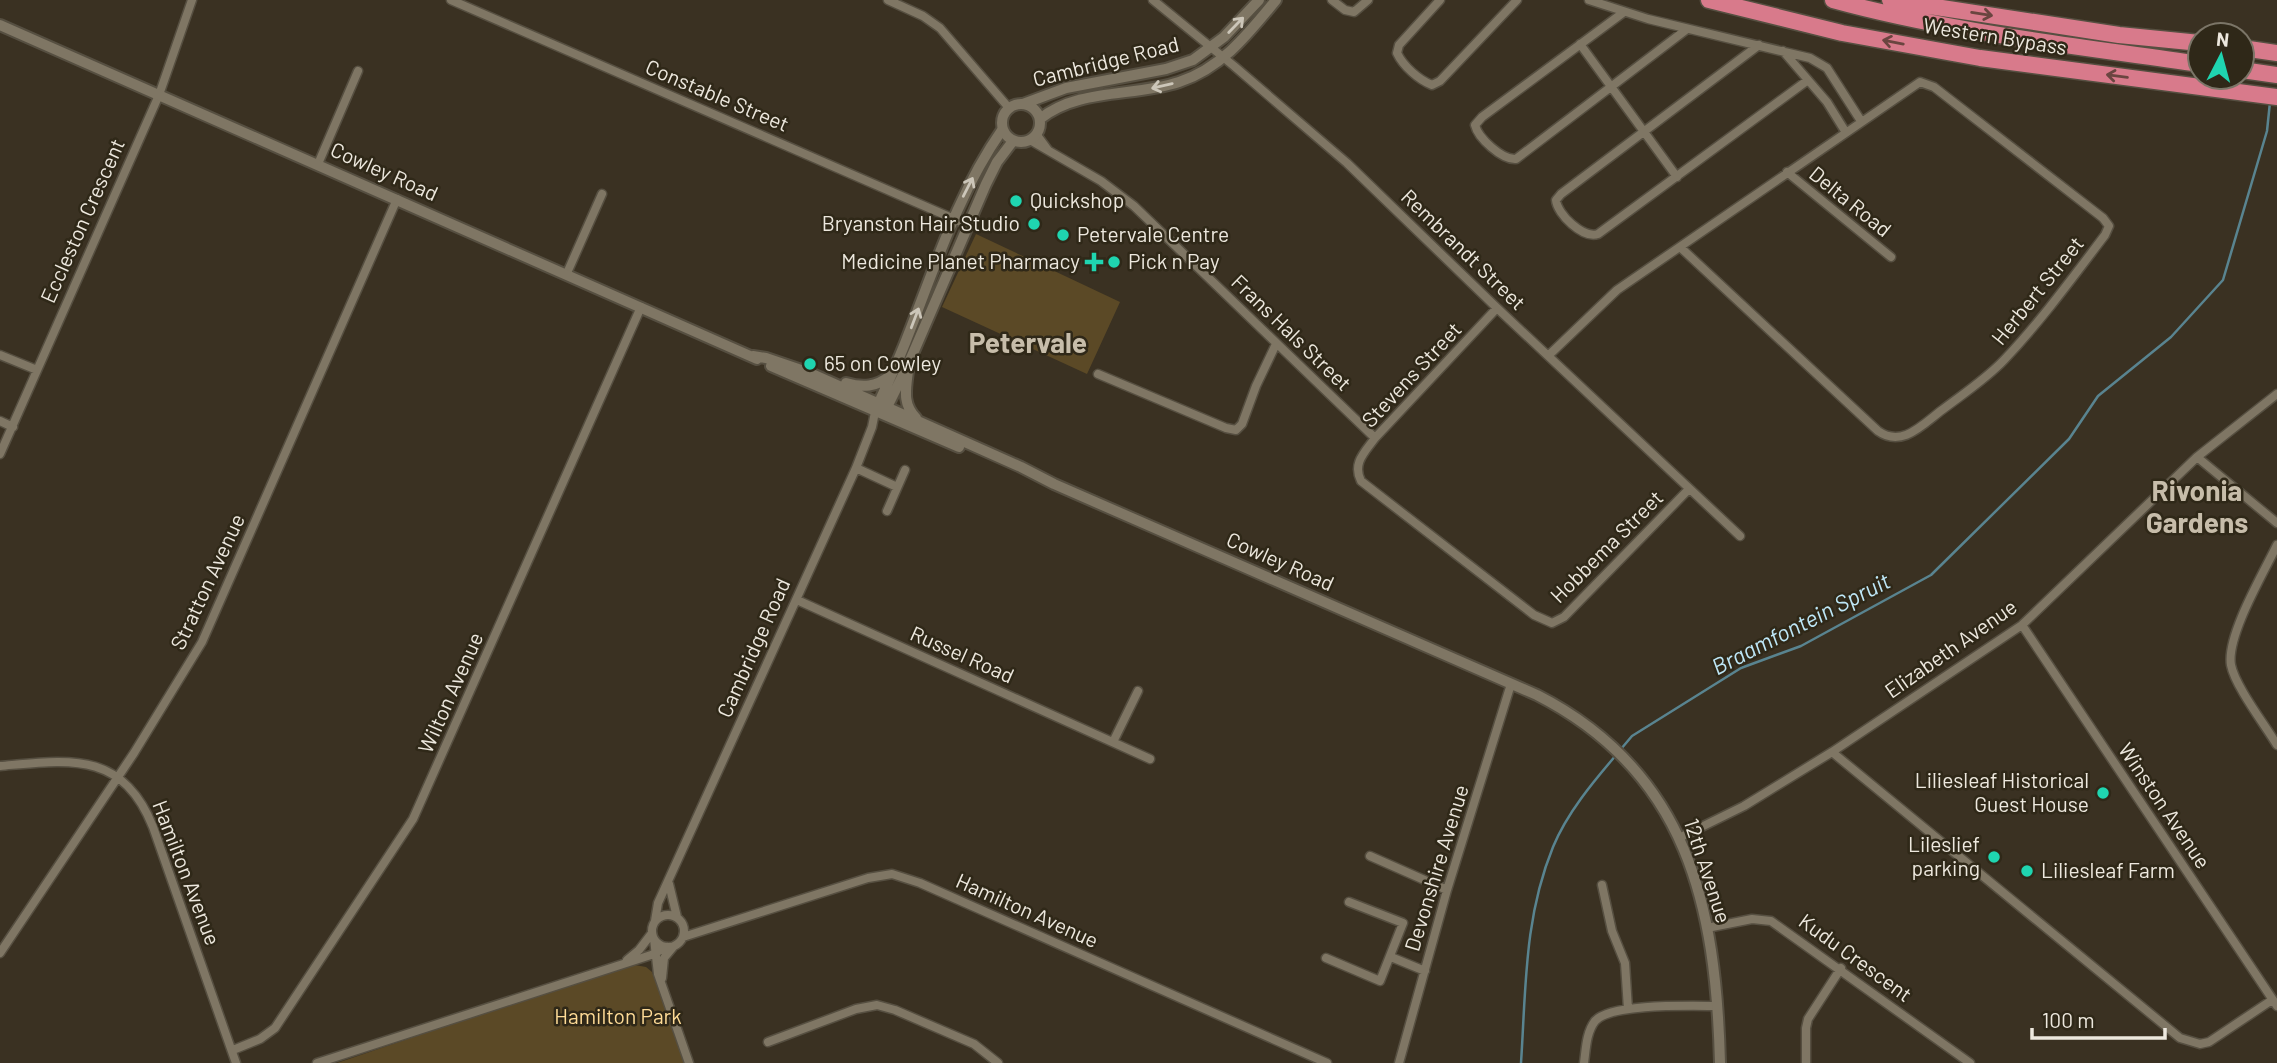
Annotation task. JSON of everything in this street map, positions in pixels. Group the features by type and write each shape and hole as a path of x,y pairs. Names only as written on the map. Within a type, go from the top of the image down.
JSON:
{"highway":[{"name":"Western Bypass","path":"1709,0 1842,33 1967,56 2157,81 2234,95 2277,97"},
{"name":"Western Bypass","path":"1833,0 1971,30 2186,62"},
{"path":"1890,0 2119,35 2186,42"},
{"path":"2256,50 2277,53"},
{"path":"2256,72 2277,75"},
{"path":"2234,95 2277,106"}],"street":[{"name":"Eccleston Crescent","path":"0,454 159,95 192,0"},
{"name":"Constable Street","path":"451,0 968,225"},
{"path":"888,0 923,16 940,28 1009,108"},
{"name":"Rembrandt Street","path":"1153,0 1347,163 1497,309 1740,536"},
{"name":"Cambridge Road","path":"1023,104 1066,88 1183,65 1212,48 1259,0"},
{"name":"Cambridge Road","path":"1040,119 1048,112 1073,102 1179,82 1195,76 1224,58 1247,36 1276,0"},
{"path":"1332,0 1350,12 1358,10 1368,0"},
{"path":"1440,0 1399,45 1397,53 1402,62 1424,82 1432,85 1440,81 1517,0"},
{"path":"1590,0 1688,29 1810,58 1827,68 1861,121"},
{"path":"1625,12 1482,117 1475,125 1477,132 1503,156 1516,159 1688,29"},
{"name":"Cowley Road","path":"0,24 753,356 810,373 1019,473 1033,475"},
{"path":"1580,44 1677,177"},
{"path":"1759,45 1561,194 1556,200 1558,209 1583,234 1593,236 1603,232 1808,80"},
{"path":"1783,51 1827,102 1845,131"},
{"path":"318,164 358,71"},
{"name":"Herbert Street","path":"1549,355 1617,290 1915,83 1929,84 2103,218 2109,226 2098,245 2003,361 1917,429 1899,438 1890,438 1878,431 1680,247"},
{"path":"1023,104 1034,109 1040,119 1033,138 1022,143 1013,141 1002,130 1002,118 1009,108 1023,104"},
{"name":"Cambridge Road","path":"881,409 953,219 987,152 1002,130"},
{"name":"Frans Hals Street","path":"1033,138 1050,153 1101,181 1133,205 1375,438"},
{"name":"Cambridge Road","path":"655,921 659,903 797,600 872,427 908,365 997,163 1013,141"},
{"name":"Delta Road","path":"1787,172 1891,257"},
{"path":"566,273 602,194"},
{"name":"Stratton Avenue","path":"0,953 188,668 215,616 397,199"},
{"name":"Wilton Avenue","path":"233,1050 260,1039 275,1028 413,819 641,307"},
{"name":"Stevens Street","path":"1497,309 1375,438 1357,468 1361,481 1546,622"},
{"path":"1098,374 1236,430 1242,424 1276,344"},
{"path":"0,355 37,370"},
{"name":"Cowley Road","path":"753,356 764,363 927,426 1511,684"},
{"path":"908,365 907,407 927,426"},
{"path":"810,373 868,387 882,382 893,372"},
{"name":"Elizabeth Avenue","path":"1679,838 1744,806 2022,625 2197,457 2277,394"},
{"path":"0,421 13,427"},
{"path":"2197,457 2277,523"},
{"path":"856,468 898,487"},
{"path":"887,511 905,470"},
{"name":"Hobbema Street","path":"1546,622 1552,623 1564,617 1689,489"},
{"path":"2277,545 2236,631 2231,655 2234,676 2277,745"},
{"name":"Russel Road","path":"797,600 1150,760"},
{"name":"Winston Avenue","path":"2022,625 2275,1003"},
{"name":"12th Avenue","path":"1511,684 1562,707 1584,721 1612,745 1658,797 1679,838 1695,882 1707,928 1714,959 1720,1063"},
{"name":"Devonshire Avenue","path":"1399,1063 1447,890 1511,684"},
{"path":"1113,743 1138,691"},
{"path":"1832,751 2180,1038 2191,1042 2209,1042 2275,1003"},
{"name":"Hamilton Avenue","path":"0,766 73,761 118,776 134,792 148,814 236,1063"},
{"path":"1370,856 1447,890"},
{"name":"Hamilton Avenue","path":"683,937 868,878 892,874 920,883 1327,1063"},
{"path":"317,1063 671,946 683,937 684,929 669,884"},
{"path":"1602,885 1612,931 1625,963 1628,1009"},
{"path":"1326,958 1380,981 1391,957 1403,923 1349,902"},
{"path":"689,1063 658,974 653,936 655,921 663,916 679,919 704,930"},
{"name":"Kudu Crescent","path":"1707,928 1752,919 1771,921 1841,968 1970,1063"},
{"path":"653,936 661,945 671,946"},
{"path":"625,962 653,936"},
{"path":"662,983 662,964 671,946"},
{"path":"1391,957 1425,971"},
{"path":"635,959 650,965 658,974"},
{"path":"1806,1063 1808,1019 1841,968"},
{"path":"768,1042 856,1009 877,1005 974,1044 998,1063"},
{"path":"1584,1063 1587,1038 1594,1023 1609,1012 1718,1006"}],"green space":[{"path":"976,234 1120,302 1087,374 942,307"},
{"name":"Hamilton Park","path":"629,964 646,967 652,972 685,1063 337,1063"}],"waterway":[{"name":"Braamfontein Spruit","path":"1621,749 1632,736 1741,668 1801,646 1931,575 2069,439 2098,396 2171,337 2223,280 2267,131 2270,102"},
{"name":"Braamfontein Spruit","path":"1521,1063 1531,927 1544,874 1553,847 1573,810 1617,754"}],"place":[{"name":"Quickshop","path":"1016,201"},
{"name":"Bryanston Hair Studio","path":"1034,224"},
{"name":"Petervale Centre","path":"1063,235"},
{"name":"Medicine Planet Pharmacy","path":"1094,262"},
{"name":"Pick n Pay","path":"1114,262"},
{"name":"65 on Cowley","path":"810,364"},
{"name":"Liliesleaf Historical Guest House","path":"2103,793"},
{"name":"Lileslief parking","path":"1994,857"},
{"name":"Liliesleaf Farm","path":"2027,871"}],"district":[{"name":"Petervale","path":"1028,343"},
{"name":"Rivonia Gardens","path":"2197,507"}]}
